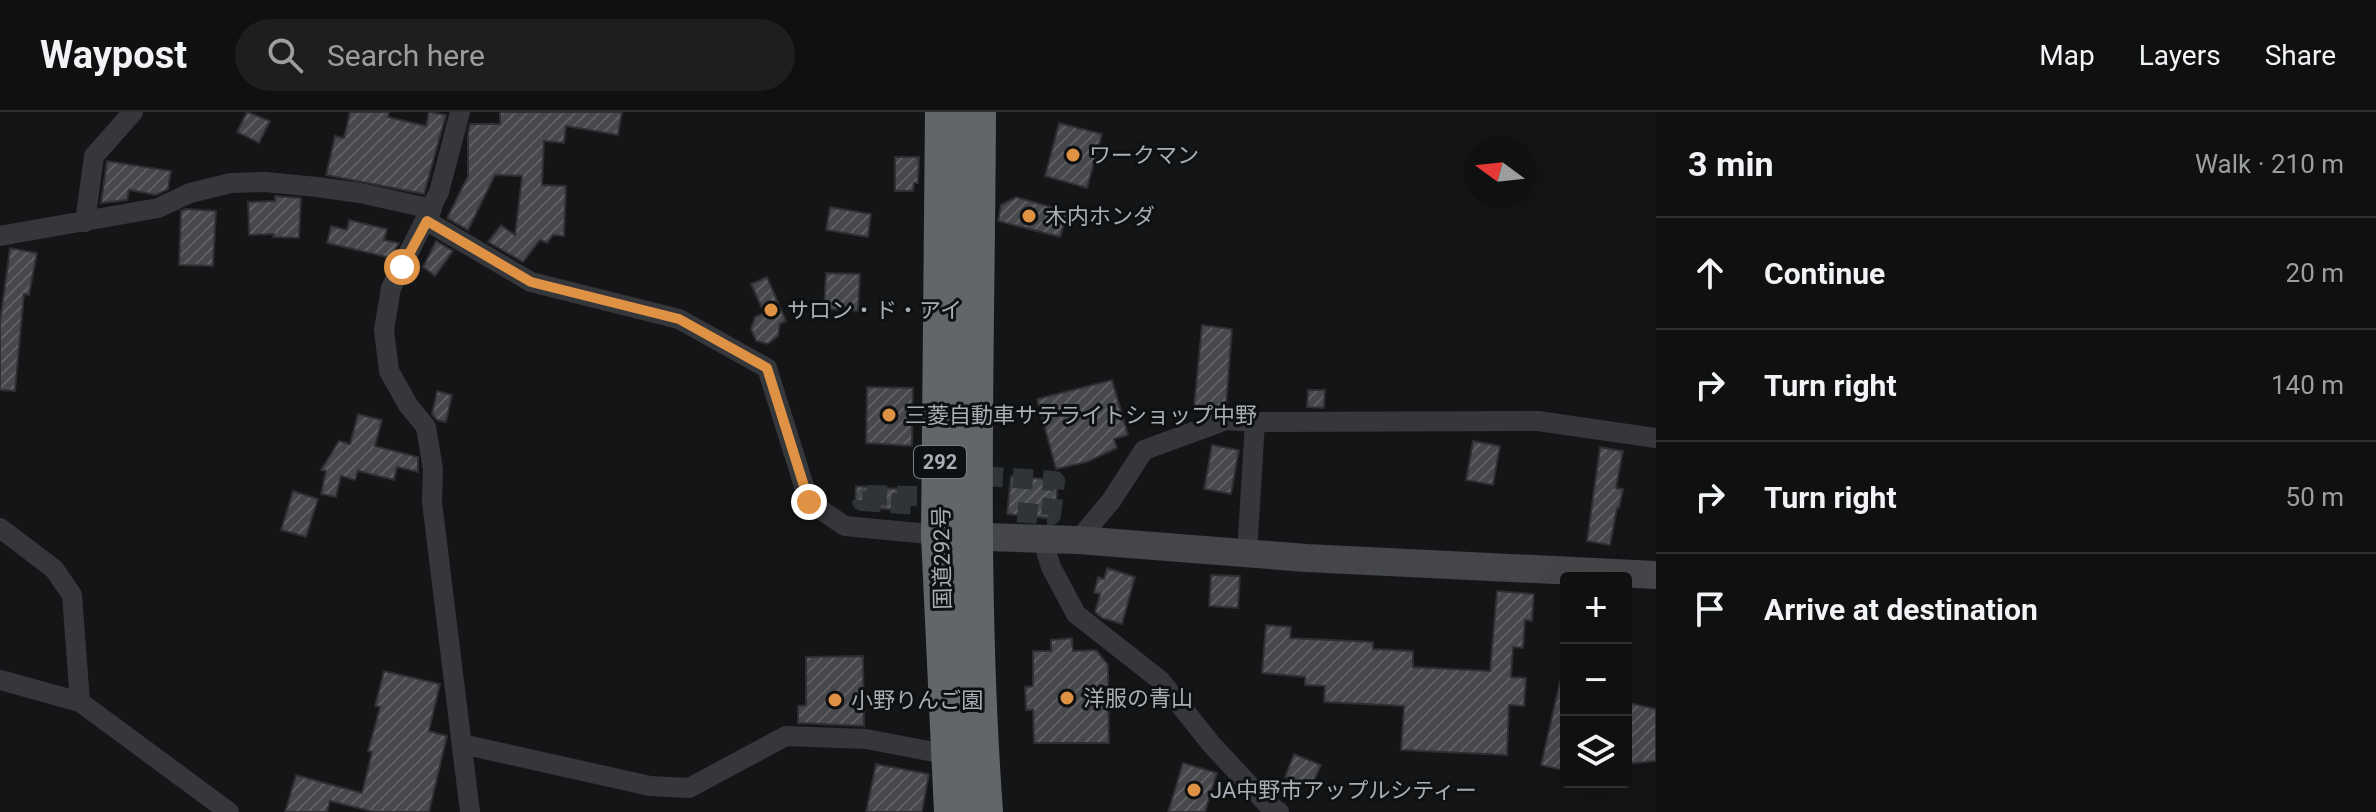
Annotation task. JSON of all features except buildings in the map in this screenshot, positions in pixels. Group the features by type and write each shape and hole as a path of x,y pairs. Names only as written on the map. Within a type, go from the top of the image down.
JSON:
{"highway":[{"name":"国道292号","path":"944,112 957,536 984,812"},
{"name":"国道292号","path":"953,812 950,755 957,536 977,112"}],"street":[{"path":"85,222 94,156 133,112"},
{"path":"460,112 430,215 391,288 384,330 389,371 408,405 426,427 433,469 432,502 470,812"},
{"path":"0,236 158,208 190,193 231,183 265,182 360,193 430,215 531,282 679,319 767,368 809,502 845,526 1247,554 1656,575"},
{"path":"1078,540 1111,501 1144,450 1226,420 1538,421 1656,438"},
{"path":"1247,554 1255,422"},
{"path":"0,528 54,569 72,595 80,702"},
{"path":"1043,541 1051,567 1076,614 1160,680 1212,745 1266,803 1279,812"},
{"path":"0,680 80,702 229,812"},
{"path":"462,744 650,786 689,788 786,736 866,739 950,755"}],"tunnel":[{"path":"983,476 1055,481 1051,515 1015,512"},
{"path":"917,496 862,495 862,501 919,505"}],"place":[{"name":"ワークマン","path":"1073,155"},
{"name":"木内ホンダ","path":"1029,216"},
{"name":"サロン・ド・アイ","path":"771,310"},
{"name":"三菱自動車サテライトショップ中野","path":"889,415"},
{"name":"洋服の青山","path":"1067,698"},
{"name":"小野りんご園","path":"835,700"},
{"name":"JA中野市アップルシティー","path":"1194,790"}],"route":[{"path":"402,267 427,221 531,282 679,319 767,368 809,502"}]}
